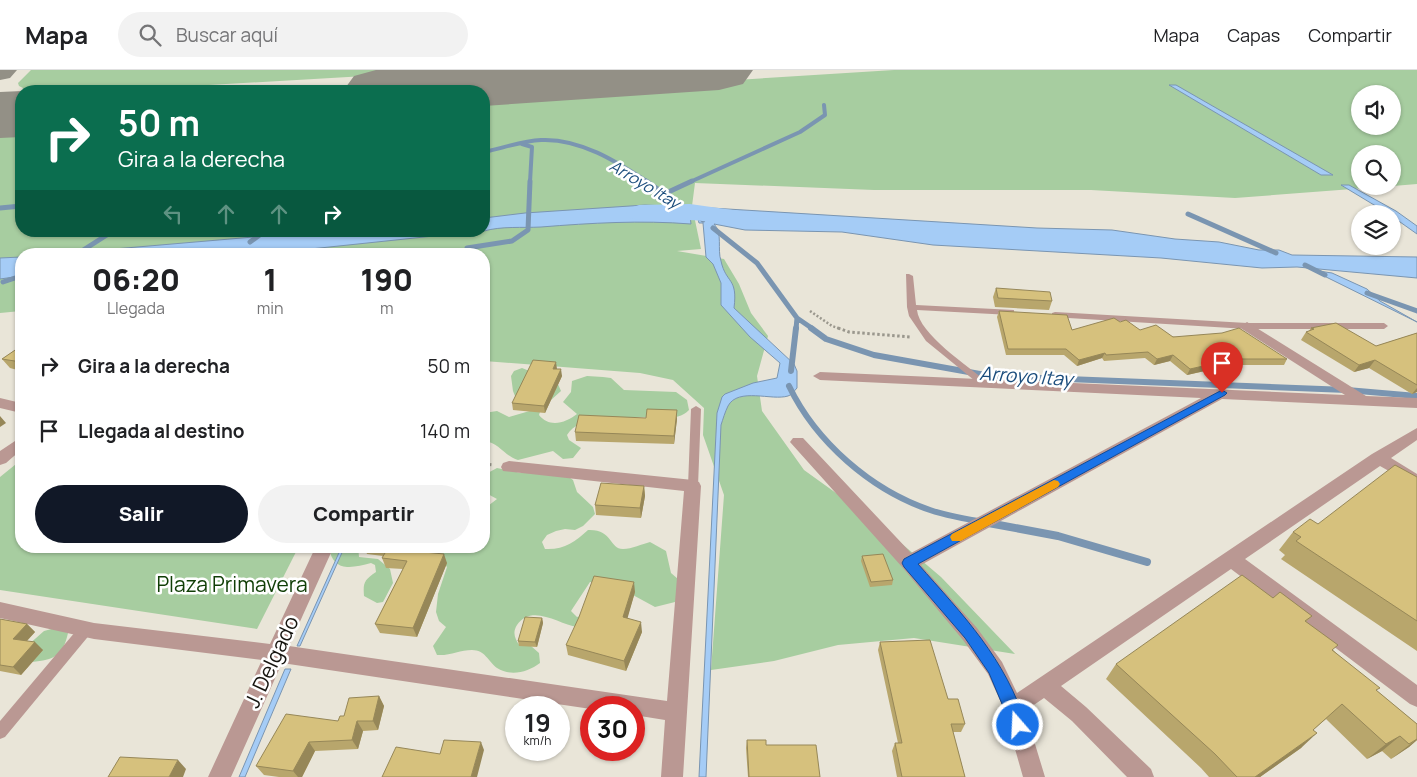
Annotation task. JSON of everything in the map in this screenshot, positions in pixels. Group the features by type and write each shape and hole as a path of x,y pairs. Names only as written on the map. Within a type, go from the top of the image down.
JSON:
{"street":[{"path":"1247,326 1362,399"},
{"path":"820,376 1362,399 1417,403"},
{"path":"909,563 1222,393"},
{"path":"0,403 15,407"},
{"path":"1013,707 1417,433"},
{"path":"798,442 909,563 995,668 1013,707 1034,777"},
{"path":"0,459 15,447"},
{"path":"1378,458 1417,481"},
{"path":"509,467 693,486 672,777"},
{"name":"J. Delgado","path":"219,777 322,553"},
{"path":"1231,558 1417,697"},
{"path":"0,610 86,629 276,653 677,712"},
{"path":"1046,686 1079,714 1143,777"}],"lane":[{"path":"909,276 913,316 929,338 983,383"},
{"path":"911,307 1020,313"},
{"path":"1049,314 1247,326 1384,326"},
{"path":"693,486 696,410"},
{"path":"0,732 86,629"}],"path":[{"path":"810,311 832,326 849,332 929,338"}],"green space":[{"path":"31,70 468,70 209,85 19,85 18,83"},
{"path":"894,70 1417,70 1417,184 1401,185 1401,145 1351,145 1351,189 1235,198 1091,190 874,190 695,183 692,206 701,249 677,251 724,259 739,284 751,313 768,336 757,376 762,411 804,470 875,521 941,577 1015,654 914,638 838,645 774,661 711,670 724,495 703,435 704,408 673,380 640,373 490,361 490,248 15,248 15,312 0,313 0,127 15,126 15,237 490,237 490,96"},
{"path":"522,368 557,382 561,391 541,409 539,415 548,422 563,422 577,414 563,402 571,392 572,381 587,376 611,378 624,390 676,392 687,400 689,410 684,414 671,418 636,417 578,425 567,435 569,440 581,448 573,458 563,459 553,451 518,460 490,442 490,412 497,411 509,417 533,410 517,401 513,391 511,376 514,371"},
{"name":"Plaza Primavera","path":"15,465 15,553 295,553 257,629 0,590 0,477"},
{"path":"555,467 573,480 577,492 593,507 595,514 583,526 575,530 565,529 547,535 542,542 545,549 564,547 588,530 602,533 615,546 623,549 650,542 666,551 671,573 678,579 681,595 675,602 655,607 620,588 590,582 571,611 577,617 588,614 577,627 538,615 523,619 517,625 515,636 520,646 531,646 539,653 540,663 525,671 514,673 502,671 476,650 437,655 433,646 446,627 439,621 436,612 438,594 447,567 441,560 433,557 432,553 490,553 490,504 497,499 490,495 490,472 497,468 521,473"},
{"path":"331,553 359,553 359,557 378,559 390,569 393,583 383,602 377,603 364,596 365,582 376,572 375,565 371,563 350,567 339,565"},
{"path":"55,628 68,633 60,652 52,658 32,662 27,646 44,631"}],"water":[{"path":"1169,85 1176,85 1333,175 1321,175"},
{"path":"1341,185 1351,186 1351,191"},
{"path":"1358,195 1367,195 1385,205 1374,205"},
{"path":"645,205 689,207 691,224 654,222 490,229 490,217"},
{"path":"695,207 1037,228 1112,230 1175,239 1219,242 1259,250 1279,250 1292,255 1417,257 1417,278 1297,267 1262,268 1161,258 933,245 842,232 745,230 714,224 719,236 723,268 733,286 734,308 794,364 797,371 797,388 792,394 781,397 739,397 728,406 721,425 706,777 699,777 717,413 722,397 725,394 753,383 777,378 780,363 750,337 721,305 721,283 713,264 706,257 703,223 699,223"},
{"path":"1401,215 1417,226 1417,234 1401,223"},
{"path":"253,237 424,237 320,248 126,248"},
{"path":"15,257 15,277 0,279 0,258"},
{"path":"1312,270 1332,273 1367,289 1380,301 1417,322"},
{"path":"339,553 342,553 300,646 297,646"},
{"path":"285,669 291,669 245,777 239,777"}],"building":[{"path":"996,288 1050,292 1052,301 998,298"},
{"path":"999,311 1067,315 1072,330 1114,318 1120,322 1126,320 1140,330 1156,325 1173,337 1222,333 1239,328 1287,359 1234,359 1190,369 1173,355 1157,359 1148,352 1106,355 1105,353 1079,360 1066,349 1008,349"},
{"path":"1336,323 1376,346 1417,333 1417,385 1375,360 1359,365 1306,332 1314,329 1311,328"},
{"path":"15,350 15,361 2,359"},
{"path":"533,360 556,362 553,369 561,369 544,406 512,403"},
{"path":"647,409 677,410 674,436 575,432 579,415 646,418"},
{"path":"1395,465 1417,477 1417,621 1296,541 1301,537 1293,532 1310,519 1318,524"},
{"path":"601,483 644,486 640,508 595,505"},
{"path":"385,553 444,554 413,628 375,624 407,561 382,558"},
{"path":"883,554 893,580 871,582 862,556"},
{"path":"1242,575 1273,598 1280,592 1312,616 1305,621 1338,645 1332,650 1380,688 1376,690 1417,724 1417,739 1409,744 1400,736 1386,744 1342,704 1313,730 1317,733 1255,777 1237,777 1215,754 1116,664"},
{"path":"594,576 634,582 623,617 641,622 624,661 566,645 579,617"},
{"path":"525,617 542,618 535,642 518,641"},
{"path":"0,619 27,624 13,639 35,642 13,667 0,665"},
{"path":"930,640 948,699 958,699 965,724 951,724 965,777 902,777 895,743 902,743 880,642"},
{"path":"379,696 373,721 357,721 352,740 309,742 293,771 256,766 286,714 338,721 340,716 344,716 349,698"},
{"path":"444,740 481,742 471,777 382,777 396,747 440,754"},
{"path":"747,740 766,740 766,745 816,745 820,777 749,777"},
{"path":"120,757 178,760 169,777 108,777"}],"waterway":[{"path":"690,182 800,132 825,115 824,105"},
{"name":"Arroyo Itay","path":"490,150 520,143 556,140 584,147 598,153 648,182"},
{"path":"522,144 532,147 530,182"},
{"path":"467,248 512,241 528,230 530,181"},
{"name":"Arroyo Itay","path":"646,181 665,194"},
{"path":"665,194 692,181"},
{"path":"662,211 667,201 665,194"},
{"name":"Arroyo Itay","path":"665,194 703,220"},
{"name":"Arroyo Itay","path":"0,208 15,207"},
{"name":"Arroyo Itay","path":"639,213 690,212 745,218"},
{"path":"1188,214 1276,253"},
{"name":"Arroyo Itay","path":"713,228 757,263 797,318"},
{"path":"86,248 104,237"},
{"path":"250,242 257,237"},
{"path":"1305,265 1325,275"},
{"path":"3,282 15,278"},
{"path":"1367,293 1417,311"},
{"path":"796,329 797,318"},
{"name":"Arroyo Itay","path":"797,318 813,329"},
{"path":"791,371 796,328"},
{"name":"Arroyo Itay","path":"811,328 826,339 874,355 991,376 1347,390 1417,396"},
{"path":"789,386 800,407 830,445 867,477 887,490 930,510 991,523"},
{"path":"983,522 1058,536 1147,562"}],"taxiway":[{"path":"0,113 13,114"}],"runway":[{"path":"476,85 719,70"},
{"path":"0,115 15,114"}],"slow traffic":[{"path":"957,537 1054,484"}],"route":[{"path":"1018,725 1013,707 995,668 970,634 909,563 1222,393"}]}
